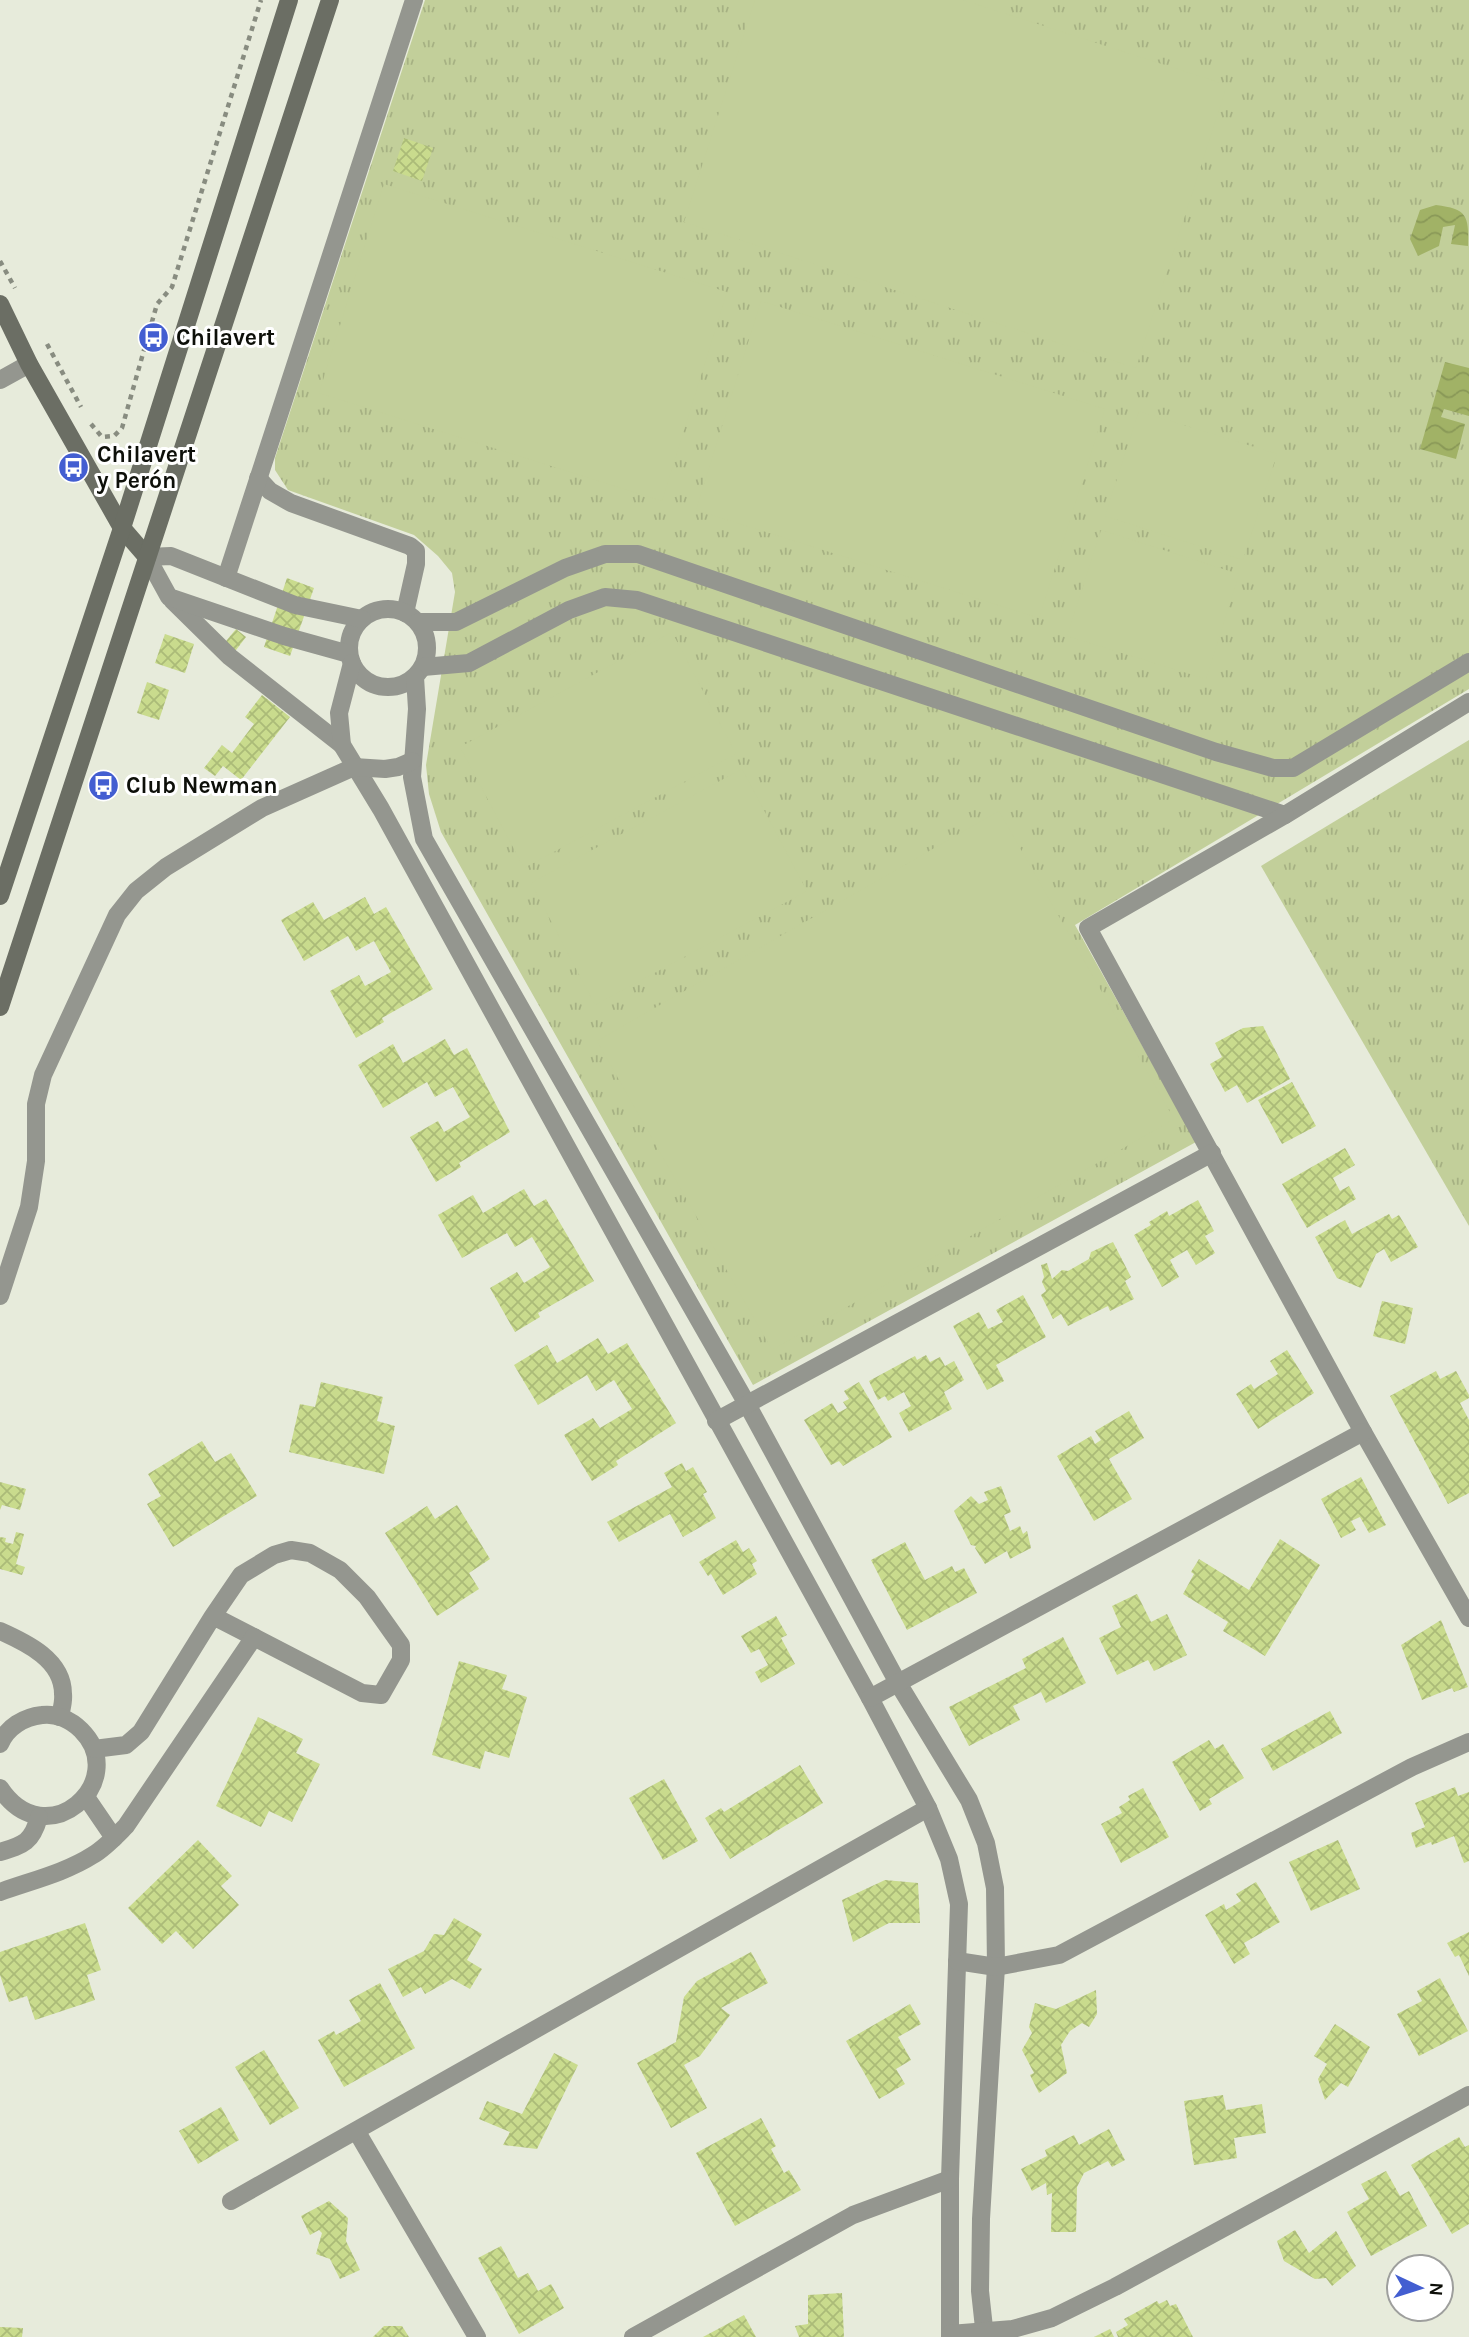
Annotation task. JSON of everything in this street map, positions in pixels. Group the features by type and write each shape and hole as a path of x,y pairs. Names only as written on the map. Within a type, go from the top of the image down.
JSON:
{"main road":[{"path":"0,896 122,528 289,0"},
{"path":"0,1007 330,0"},
{"path":"0,304 29,364 122,528 146,557"}],"street":[{"path":"226,578 414,0"},
{"path":"0,380 29,364"},
{"path":"258,478 270,491 292,503 410,546 416,551 412,617 424,632 427,655 419,672 412,777 424,839 747,1404 898,1683 969,1800 986,1843 995,1888 996,1967 981,2219 980,2291 984,2334"},
{"path":"342,745 339,713 351,658 351,635 362,619 383,609 394,609 412,617 456,622 565,568 605,554 638,554 1203,748 1273,768 1293,768 1469,662"},
{"path":"362,619 295,605 171,556 146,557 169,597 230,657 342,745 387,821 928,1808 949,1859 959,1904 950,2179 950,2335 984,2334 1052,2318 1115,2287 1469,2095"},
{"path":"169,597 351,658 358,674 380,687 405,684 419,672 469,663 569,610 605,597 637,600 1285,815"},
{"path":"1469,702 1285,815 1088,928 1363,1432 1469,1618"},
{"path":"0,1296 29,1207 36,1161 36,1104 43,1075 117,915 136,891 188,852 262,808 354,767 385,769 412,761"},
{"path":"716,1421 1212,1153"},
{"path":"870,1699 1363,1432"},
{"path":"94,1749 126,1745 141,1732 213,1616 241,1576 274,1555 291,1550 310,1553 340,1570 367,1597 401,1645 401,1660 381,1695 362,1693 213,1616"},
{"path":"0,1631 26,1643 48,1659 59,1674 64,1693 60,1717"},
{"path":"0,1892 60,1871 93,1855 126,1826 254,1637"},
{"path":"0,1744 7,1726 44,1714 60,1717 80,1729 94,1749 96,1765 94,1781 86,1797 73,1809 57,1816 39,1816 23,1811 9,1801 0,1788"},
{"path":"957,1961 996,1967 1059,1955 1412,1767 1469,1742"},
{"path":"86,1797 114,1838"},
{"path":"231,2202 928,1808"},
{"path":"0,1852 22,1845 35,1833 39,1816"},
{"path":"357,2132 477,2337"},
{"path":"633,2337 853,2215 950,2179"}],"path":[{"path":"46,344 92,426 102,437 114,436 122,428 157,304 172,287 261,0"},
{"path":"0,261 20,297"}],"green space":[{"path":"425,0 1469,0 1469,689 1075,925 1196,1142 753,1385 441,832 429,794 426,765 455,592 452,573 438,556 414,535 288,490 275,470 275,458"},
{"path":"755,0 963,0 1227,85 1136,368 684,222"},
{"path":"384,184 727,292 662,501 319,393"},
{"path":"761,301 1105,409 1039,618 696,510"},
{"path":"1139,411 1277,454 1243,560 1105,516"},
{"path":"1101,530 1239,574 1206,679 1067,636"},
{"path":"672,632 736,754 524,868 460,747"},
{"path":"1469,740 1469,1226 1261,866"},
{"path":"742,769 807,891 595,1005 531,883"},
{"path":"999,811 1174,1119 772,1350 597,1041"}],"water":[{"path":"1436,205 1454,209 1464,215 1468,227 1468,246 1451,244 1455,225 1443,227 1439,246 1418,256 1410,239 1420,210"},
{"path":"1445,362 1469,368 1469,416 1444,409 1441,417 1465,424 1456,459 1420,449"}],"building":[{"path":"404,138 433,148 422,181 393,171"},
{"path":"287,578 314,588 290,656 264,647"},
{"path":"236,629 246,637 233,654 222,646"},
{"path":"165,634 194,644 185,673 155,663"},
{"path":"147,682 169,690 159,720 137,713"},
{"path":"262,695 290,717 241,780 223,766 215,776 204,768 222,745 232,753 254,724 245,717"},
{"path":"365,897 374,914 386,907 433,989 382,1018 384,1022 356,1038 330,991 359,975 365,986 391,972 374,941 356,951 348,936 304,961 281,920 313,902 324,920"},
{"path":"1263,1026 1290,1079 1247,1103 1237,1085 1225,1092 1210,1064 1222,1057 1215,1043 1243,1028"},
{"path":"445,1039 454,1055 467,1048 510,1132 459,1163 461,1167 436,1182 410,1137 438,1121 444,1132 470,1117 453,1087 435,1097 427,1082 383,1108 358,1065 393,1044 403,1063"},
{"path":"1292,1082 1316,1126 1282,1144 1258,1100"},
{"path":"1345,1148 1355,1165 1333,1178 1340,1191 1349,1186 1356,1199 1307,1228 1282,1184"},
{"path":"524,1189 534,1206 546,1199 594,1281 538,1313 540,1317 515,1332 490,1288 517,1272 524,1283 550,1267 532,1237 515,1247 507,1233 462,1258 438,1215 473,1195 483,1213"},
{"path":"1198,1200 1214,1231 1205,1236 1215,1253 1196,1265 1187,1250 1170,1260 1179,1277 1162,1287 1134,1235 1167,1211 1169,1216"},
{"path":"1389,1214 1392,1219 1399,1215 1418,1247 1391,1262 1384,1249 1376,1254 1361,1288 1337,1278 1315,1237 1345,1220 1352,1234"},
{"path":"1113,1242 1131,1277 1125,1281 1134,1299 1110,1311 1108,1306 1068,1326 1061,1314 1053,1319 1041,1295 1046,1291 1042,1282 1044,1277 1041,1265 1047,1263 1052,1279 1062,1270 1068,1271 1089,1259 1091,1252"},
{"path":"1023,1295 1046,1337 996,1365 1004,1381 987,1390 953,1326 979,1312 988,1329 1003,1322 996,1310"},
{"path":"1382,1301 1413,1308 1405,1344 1373,1336"},
{"path":"598,1338 608,1354 627,1343 676,1423 616,1461 618,1465 592,1481 564,1435 593,1418 600,1428 632,1409 614,1380 596,1391 587,1375 538,1405 514,1365 547,1345 557,1363"},
{"path":"1287,1350 1314,1393 1258,1429 1236,1394 1251,1384 1254,1389 1278,1374 1270,1361"},
{"path":"926,1355 930,1362 940,1357 945,1366 954,1361 964,1380 944,1392 952,1409 909,1432 899,1413 911,1406 904,1392 888,1401 885,1396 878,1400 869,1381 915,1356 917,1360"},
{"path":"1436,1371 1440,1379 1456,1371 1469,1395 1469,1398 1460,1403 1469,1420 1469,1493 1448,1504 1390,1396"},
{"path":"321,1382 383,1397 377,1421 395,1426 384,1474 289,1452 300,1404 315,1407"},
{"path":"859,1382 892,1437 843,1466 839,1461 831,1465 804,1420 832,1403 838,1413 847,1408 843,1402 849,1399 844,1391"},
{"path":"1129,1411 1144,1438 1109,1459 1132,1499 1094,1521 1057,1456 1091,1436 1095,1444 1101,1440 1095,1431"},
{"path":"202,1441 215,1462 231,1453 257,1496 173,1547 147,1504 161,1496 148,1474"},
{"path":"682,1463 686,1471 693,1467 707,1492 703,1494 716,1518 683,1537 670,1514 619,1542 607,1522 672,1487 664,1473"},
{"path":"1361,1477 1386,1525 1369,1533 1360,1517 1351,1521 1356,1530 1341,1538 1321,1499"},
{"path":"0,1482 26,1489 20,1510 2,1505 0,1510"},
{"path":"1001,1486 1011,1512 1004,1515 1010,1531 1020,1526 1023,1534 1027,1531 1031,1548 1010,1559 1007,1551 985,1564 976,1546 971,1545 954,1511 971,1496 979,1504 988,1500 984,1492"},
{"path":"457,1505 490,1559 469,1573 479,1589 437,1616 385,1533 427,1506 435,1519"},
{"path":"16,1532 24,1534 16,1564 25,1567 22,1575 0,1569 0,1537 13,1544"},
{"path":"1280,1539 1320,1565 1265,1656 1223,1631 1228,1622 1183,1594 1199,1559 1249,1590"},
{"path":"736,1540 743,1552 749,1548 757,1561 752,1564 757,1574 723,1595 711,1574 708,1576 699,1562"},
{"path":"905,1542 925,1580 952,1566 955,1572 964,1568 977,1593 907,1630 871,1560"},
{"path":"1137,1594 1151,1622 1167,1614 1187,1655 1154,1671 1148,1660 1117,1675 1099,1638 1121,1627 1112,1606"},
{"path":"776,1616 787,1635 781,1638 795,1664 761,1683 755,1672 768,1665 759,1649 751,1653 741,1636"},
{"path":"1441,1620 1468,1687 1454,1692 1452,1688 1422,1700 1401,1645"},
{"path":"1063,1637 1086,1683 1046,1703 1041,1692 1013,1706 1020,1720 969,1746 949,1707 1026,1668 1022,1659"},
{"path":"459,1661 507,1675 502,1689 527,1697 509,1758 485,1751 480,1769 432,1755"},
{"path":"1330,1711 1342,1733 1273,1771 1261,1749"},
{"path":"258,1717 303,1739 296,1753 320,1764 292,1822 269,1811 261,1827 216,1806"},
{"path":"1209,1740 1215,1749 1223,1744 1244,1778 1209,1799 1212,1804 1200,1811 1172,1762"},
{"path":"800,1765 823,1803 730,1859 705,1818 721,1808 724,1812"},
{"path":"664,1779 698,1841 663,1860 629,1798"},
{"path":"1455,1787 1458,1796 1469,1792 1469,1861 1464,1863 1454,1836 1416,1848 1411,1833 1425,1827 1415,1803"},
{"path":"1143,1788 1169,1837 1121,1863 1101,1824 1122,1813 1119,1807 1130,1800 1128,1796"},
{"path":"198,1840 232,1876 221,1886 239,1905 193,1949 176,1931 162,1944 128,1908"},
{"path":"1338,1840 1360,1889 1311,1911 1289,1862"},
{"path":"885,1880 918,1883 920,1923 889,1923 853,1942 842,1900"},
{"path":"1256,1882 1280,1922 1244,1943 1250,1954 1234,1964 1205,1915 1224,1904 1226,1910 1241,1901 1236,1894"},
{"path":"454,1918 482,1934 467,1960 482,1969 470,1989 452,1979 425,1994 421,1987 403,1997 388,1969 424,1951 434,1934 444,1935"},
{"path":"85,1923 101,1970 87,1975 95,2000 35,2020 27,1996 9,2002 0,1975 0,1952"},
{"path":"1469,1932 1469,1976 1459,1955 1455,1957 1447,1943"},
{"path":"751,1952 768,1983 721,2008 730,2015 700,2056 684,2065 707,2108 671,2128 637,2063 676,2042 684,1997 697,1981"},
{"path":"1440,1978 1468,2031 1419,2056 1397,2014 1422,2001 1417,1991"},
{"path":"380,1983 415,2048 344,2087 318,2040 334,2031 336,2035 361,2021 349,2000"},
{"path":"1096,1990 1097,2014 1089,2027 1082,2023 1070,2031 1061,2045 1067,2073 1039,2093 1030,2075 1034,2073 1022,2050 1032,2033 1029,2027 1035,2003 1056,2009"},
{"path":"910,2004 921,2024 898,2037 911,2060 896,2069 905,2084 879,2099 846,2041"},
{"path":"1335,2024 1370,2047 1348,2087 1341,2083 1325,2100 1318,2079 1327,2064 1314,2056"},
{"path":"264,2050 299,2108 270,2125 235,2067"},
{"path":"554,2053 578,2065 537,2149 503,2145 510,2132 479,2119 487,2101 522,2114"},
{"path":"1223,2095 1226,2110 1262,2104 1266,2133 1234,2138 1237,2158 1194,2165 1184,2101"},
{"path":"221,2107 239,2140 198,2164 179,2131"},
{"path":"761,2118 776,2146 771,2149 784,2173 789,2170 801,2190 735,2226 696,2153"},
{"path":"1109,2129 1125,2160 1112,2167 1108,2161 1084,2173 1077,2187 1076,2232 1051,2232 1052,2193 1047,2195 1046,2183 1032,2191 1021,2169 1047,2156 1045,2150 1074,2135 1079,2145"},
{"path":"1459,2137 1465,2147 1469,2145 1469,2224 1452,2234 1411,2165"},
{"path":"1386,2171 1400,2196 1409,2191 1427,2226 1371,2256 1347,2212 1369,2199 1361,2184"},
{"path":"329,2201 348,2218 346,2241 360,2270 340,2279 330,2259 316,2254 322,2233 319,2230 310,2235 301,2216"},
{"path":"1295,2230 1309,2253 1336,2231 1356,2266 1332,2286 1326,2278 1315,2279 1284,2261 1277,2241"},
{"path":"501,2246 518,2278 528,2273 538,2291 551,2284 564,2308 519,2334 478,2258"},
{"path":"842,2293 844,2337 799,2337 795,2326 808,2324 808,2295"},
{"path":"1167,2300 1170,2306 1176,2304 1193,2337 1118,2337 1116,2332 1128,2325 1124,2319 1157,2301 1159,2304"},
{"path":"744,2315 756,2337 703,2337"},
{"path":"384,2326 402,2326 409,2337 373,2337"},
{"path":"0,2327 23,2328 22,2337 0,2337"},
{"path":"1110,2329 1114,2337 1094,2337"}],"place":[{"name":"Chilavert","path":"153,337"},
{"name":"Chilavert y Perón","path":"74,467"},
{"name":"Club Newman","path":"103,785"}]}
